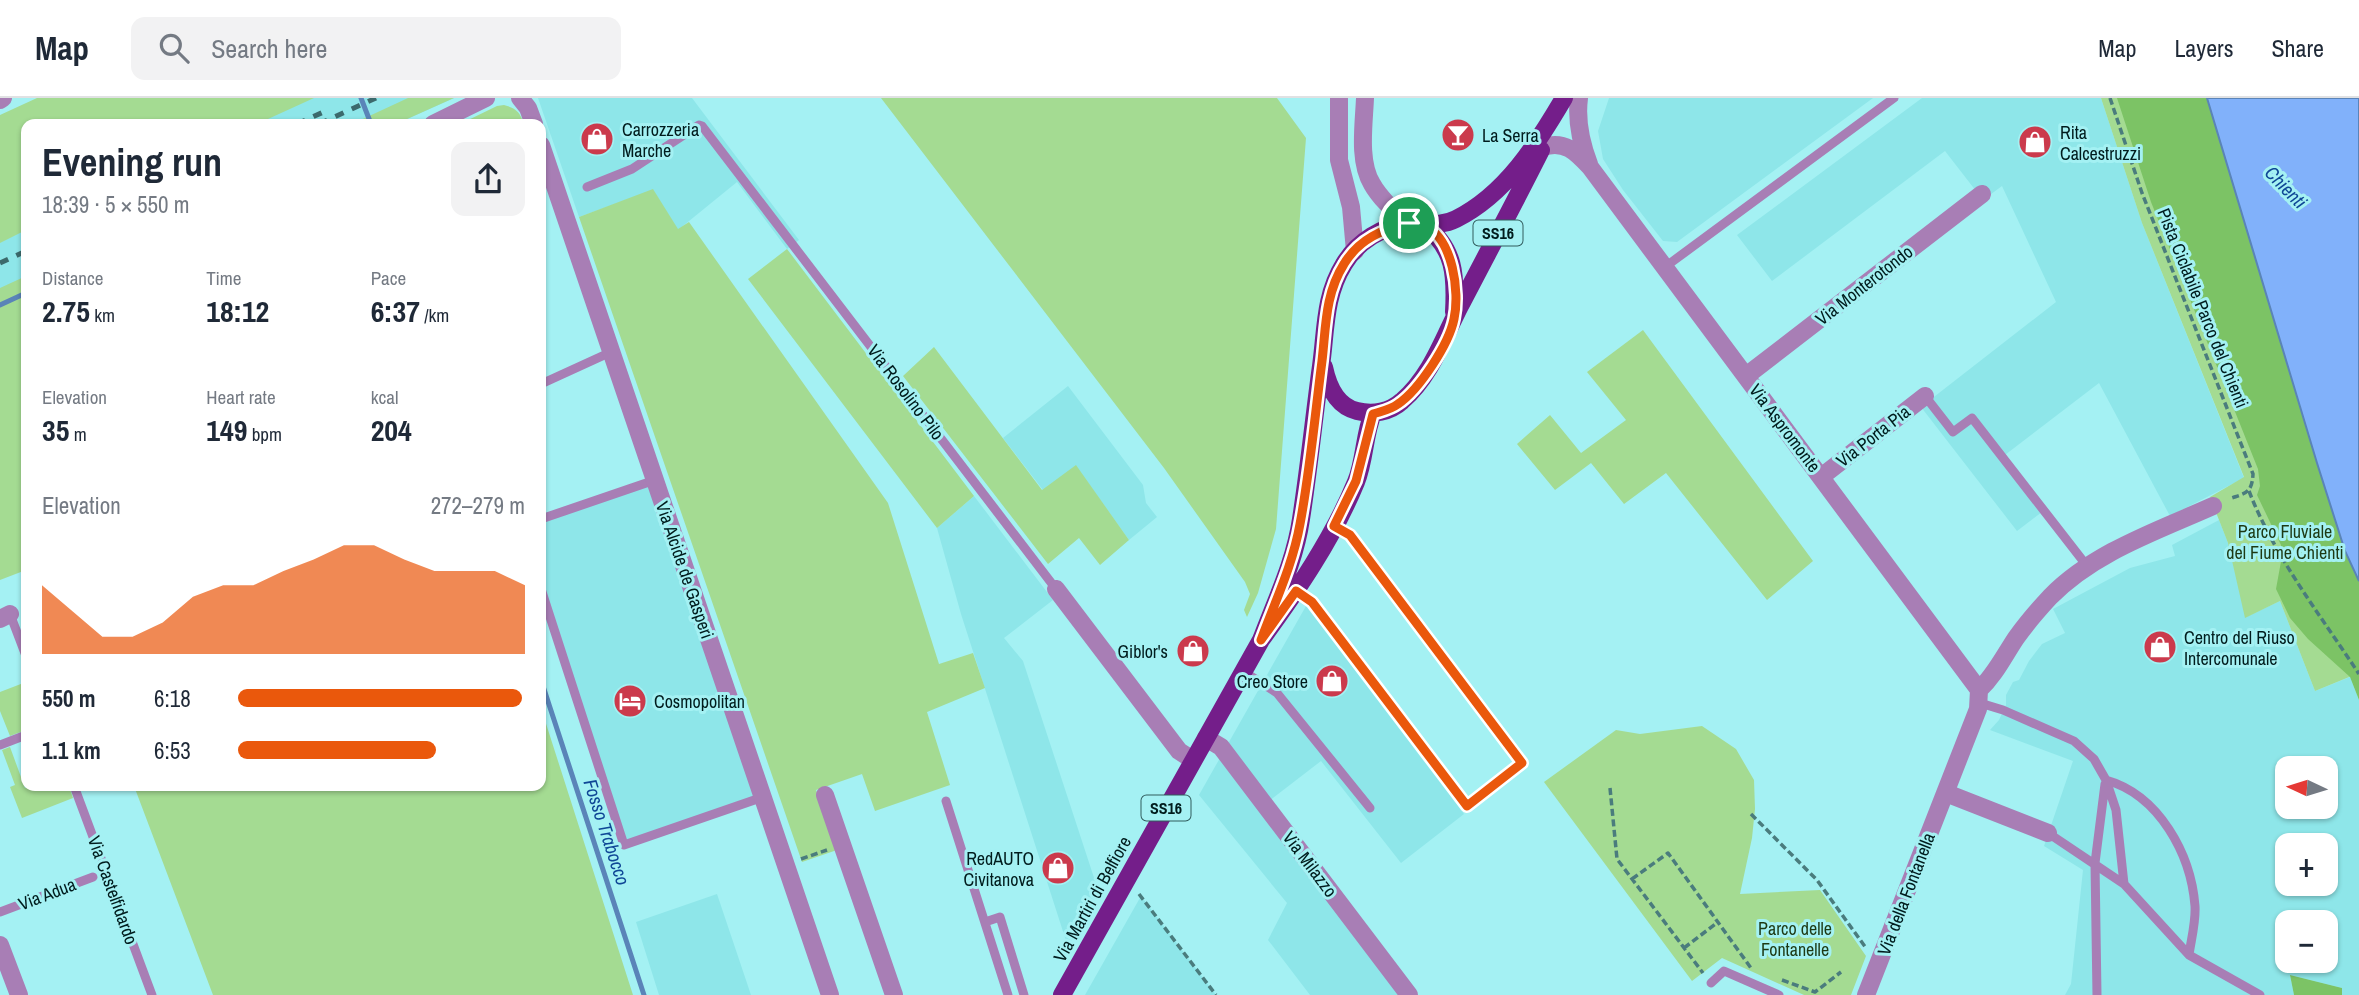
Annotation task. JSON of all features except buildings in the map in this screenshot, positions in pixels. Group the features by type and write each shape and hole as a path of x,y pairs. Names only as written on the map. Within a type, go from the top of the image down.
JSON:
{"main road":[{"name":"SS16","path":"1417,224 1438,224 1455,219 1493,194 1532,149 1564,98"},
{"name":"SS16","path":"1373,414 1400,403 1414,389 1437,356 1570,98"},
{"name":"Via Martiri di Belfiore","path":"1261,640 1296,546 1322,357 1325,314 1332,287 1345,263 1372,236 1388,228 1417,224"},
{"name":"SS16","path":"1417,224 1438,236 1448,251 1455,293 1454,319"},
{"name":"Via Martiri di Belfiore","path":"1062,995 1243,671 1261,640 1296,591 1334,526 1356,481 1373,414 1356,411 1336,398 1327,382 1322,357"}],"street":[{"path":"443,119 486,98"},
{"path":"520,98 532,119"},
{"path":"1339,98 1339,160 1351,207 1355,251"},
{"path":"1365,98 1365,163 1371,183 1391,207 1417,224"},
{"name":"Via Aspromonte","path":"1579,98 1581,139 1590,167"},
{"name":"Via Aspromonte","path":"1543,147 1552,144 1567,146 1590,167 1821,477 1979,697"},
{"name":"Via Alcide de Gasperi","path":"546,160 830,995"},
{"name":"Via Monterotondo","path":"1746,376 1982,194"},
{"name":"Via Porta Pia","path":"1821,477 1925,396"},
{"name":"Via della Fontanella","path":"1866,995 1946,793 1979,697 2015,640 2052,595 2087,566 2122,547 2213,506"},
{"name":"Via Rosolino Pilo","path":"1056,589 1180,751 1193,760"},
{"name":"Via Milazzo","path":"1206,737 1221,747 1409,995"},
{"path":"1946,793 2048,833"},
{"path":"825,795 894,995"},
{"path":"0,945 19,995"}],"lane":[{"path":"1665,267 1894,98"},
{"name":"Via Rosolino Pilo","path":"587,187 632,169 699,125 702,126 1056,589"},
{"path":"546,382 611,352"},
{"path":"1925,396 1953,432 1972,418 2087,566"},
{"path":"546,517 655,480"},
{"path":"1296,591 1312,602 1467,806 1522,763 1350,535 1334,526"},
{"path":"546,604 624,845 763,797"},
{"path":"5,616 21,646"},
{"path":"1243,671 1277,693 1370,808"},
{"path":"1979,697 2074,741 2094,759 2106,780 2116,810 2124,884"},
{"path":"0,745 21,737"},
{"path":"2097,995 2095,863 2106,780"},
{"path":"2106,780 2122,785 2146,801 2166,822 2190,880 2196,908 2189,955"},
{"name":"Via Castelfidardo","path":"76,791 152,995"},
{"path":"946,801 1008,995"},
{"path":"2048,833 2124,884 2189,955 2260,995"},
{"name":"Via Adua","path":"0,912 93,877"},
{"path":"985,922 1000,917 1024,995"},
{"path":"1711,983 1724,971 1779,995"}],"path":[{"name":"Pista Ciclabile Parco del Chienti","path":"2110,98 2142,193 2253,474 2253,485 2249,491"},
{"path":"2213,506 2249,491 2267,530 2359,674"},
{"path":"1610,788 1617,859 1703,973"},
{"path":"1751,814 1817,880 1879,963"},
{"path":"1632,879 1668,853 1766,990"},
{"path":"1141,897 1216,995"},
{"path":"1684,948 1718,922"},
{"path":"1778,978 1815,992 1841,972"}],"shaded area":[{"path":"278,98 454,98 407,119 232,119"},
{"path":"538,98 692,98 799,240 787,249 737,182 678,230 653,190 579,217"},
{"path":"1609,98 1873,98 1677,242 1663,241 1623,190 1603,159 1598,131"},
{"path":"1922,98 2101,98 2142,223 2244,478 2170,516 2099,383 2001,458 2042,512 2017,531 1921,407 2056,302 2002,186 1983,200 1945,151 1772,281 1737,235"},
{"path":"21,218 21,311 0,321 0,228"},
{"path":"1068,386 1143,485 1146,503 1157,517 1129,540 1076,466 1043,490 1003,438"},
{"path":"655,480 763,797 624,845 546,604 546,517"},
{"path":"974,496 1053,600 1004,638 1023,661 1099,893 1068,947 961,614 937,528"},
{"path":"2219,520 2228,543 2246,617 2280,601 2315,691 2350,677 2359,700 2359,995 2342,995 2342,988 2290,975 2294,995 2065,995 2071,984 2083,870 2044,846 2073,761 1990,730 1999,720 2013,682 2019,680 2042,644 2065,633 2053,609 2130,568 2175,556 2172,545"},
{"path":"1306,606 1464,814 1401,863 1321,761 1265,804 1409,995 1310,995 1268,940 1287,903 1199,795"},
{"path":"717,894 751,995 659,995 636,922"},
{"path":"1141,896 1216,995 1085,995"}],"green space":[{"path":"37,98 314,98 268,119 21,119 21,232 0,243 0,115"},
{"path":"408,98 454,98 407,119 363,119"},
{"path":"881,98 1277,98 1306,138 1276,529 1258,593 1247,617 1244,610 1250,594 1245,582 1164,468"},
{"name":"Parco Fluviale del Fiume Chienti","path":"2101,98 2207,98 2345,551 2359,581 2359,673 2315,691 2280,601 2245,618 2228,543 2210,497 2244,477 2142,223"},
{"name":"Parco Fluviale del Fiume Chienti","path":"2117,98 2207,98 2317,463 2345,551 2359,581 2359,700 2350,677 2308,639 2290,618 2276,589 2282,556 2281,545 2257,495 2260,486 2258,469 2151,202"},
{"path":"497,106 512,108 522,119 470,119"},
{"path":"653,189 678,229 689,222 888,503 939,664 973,653 985,688 927,712 950,785 875,811 862,774 816,790 837,850 802,862 579,217"},
{"path":"787,249 974,496 937,528 748,279"},
{"path":"21,278 21,572 0,580 0,288"},
{"path":"1643,330 1813,561 1767,600 1666,473 1624,504 1591,463 1555,490 1517,444 1550,415 1581,453 1626,420 1587,372"},
{"path":"934,347 1042,490 1076,465 1129,540 1100,565 1079,538 1048,564 903,376"},
{"path":"21,684 21,732 10,736 0,711 0,692"},
{"path":"546,724 633,995 213,995 136,791 546,791"},
{"name":"Parco delle Fontanelle","path":"1702,726 1736,749 1754,780 1752,838 1740,894 1820,890 1866,956 1851,995 1804,995 1722,958 1692,981 1544,782 1616,730 1640,734"},
{"path":"10,747 21,777 21,791 71,791 73,798 22,818 10,787 15,785 2,750"},
{"path":"2290,975 2342,988 2342,995 2294,995"}],"water":[{"name":"Chienti","path":"2207,98 2359,98 2359,581 2345,551 2317,463"}],"waterway":[{"name":"Fosso Trabocco","path":"361,98 369,119"},
{"path":"0,305 21,295"},
{"name":"Fosso Trabocco","path":"546,695 644,995"}],"railway":[{"path":"330,119 376,98"},
{"path":"308,119 328,110"},
{"path":"0,263 21,253"}],"place":[{"name":"La Serra","path":"1458,135"},
{"name":"Carrozzeria Marche","path":"597,139"},
{"name":"Rita Calcestruzzi","path":"2035,142"},
{"name":"Centro del Riuso Intercomunale","path":"2160,647"},
{"name":"Giblor's","path":"1193,651"},
{"name":"Creo Store","path":"1332,681"},
{"name":"Cosmopolitan","path":"630,701"},
{"name":"RedAUTO Civitanova","path":"1058,868"}],"route":[{"path":"1409,223 1424,225 1438,236 1448,251 1455,293 1454,319 1437,356 1414,389 1400,403 1373,414 1356,481 1334,526 1350,535 1522,763 1467,806 1312,602 1296,591 1261,640 1296,546 1322,357 1325,314 1332,287 1345,263 1360,245 1388,228 1409,223"}]}
